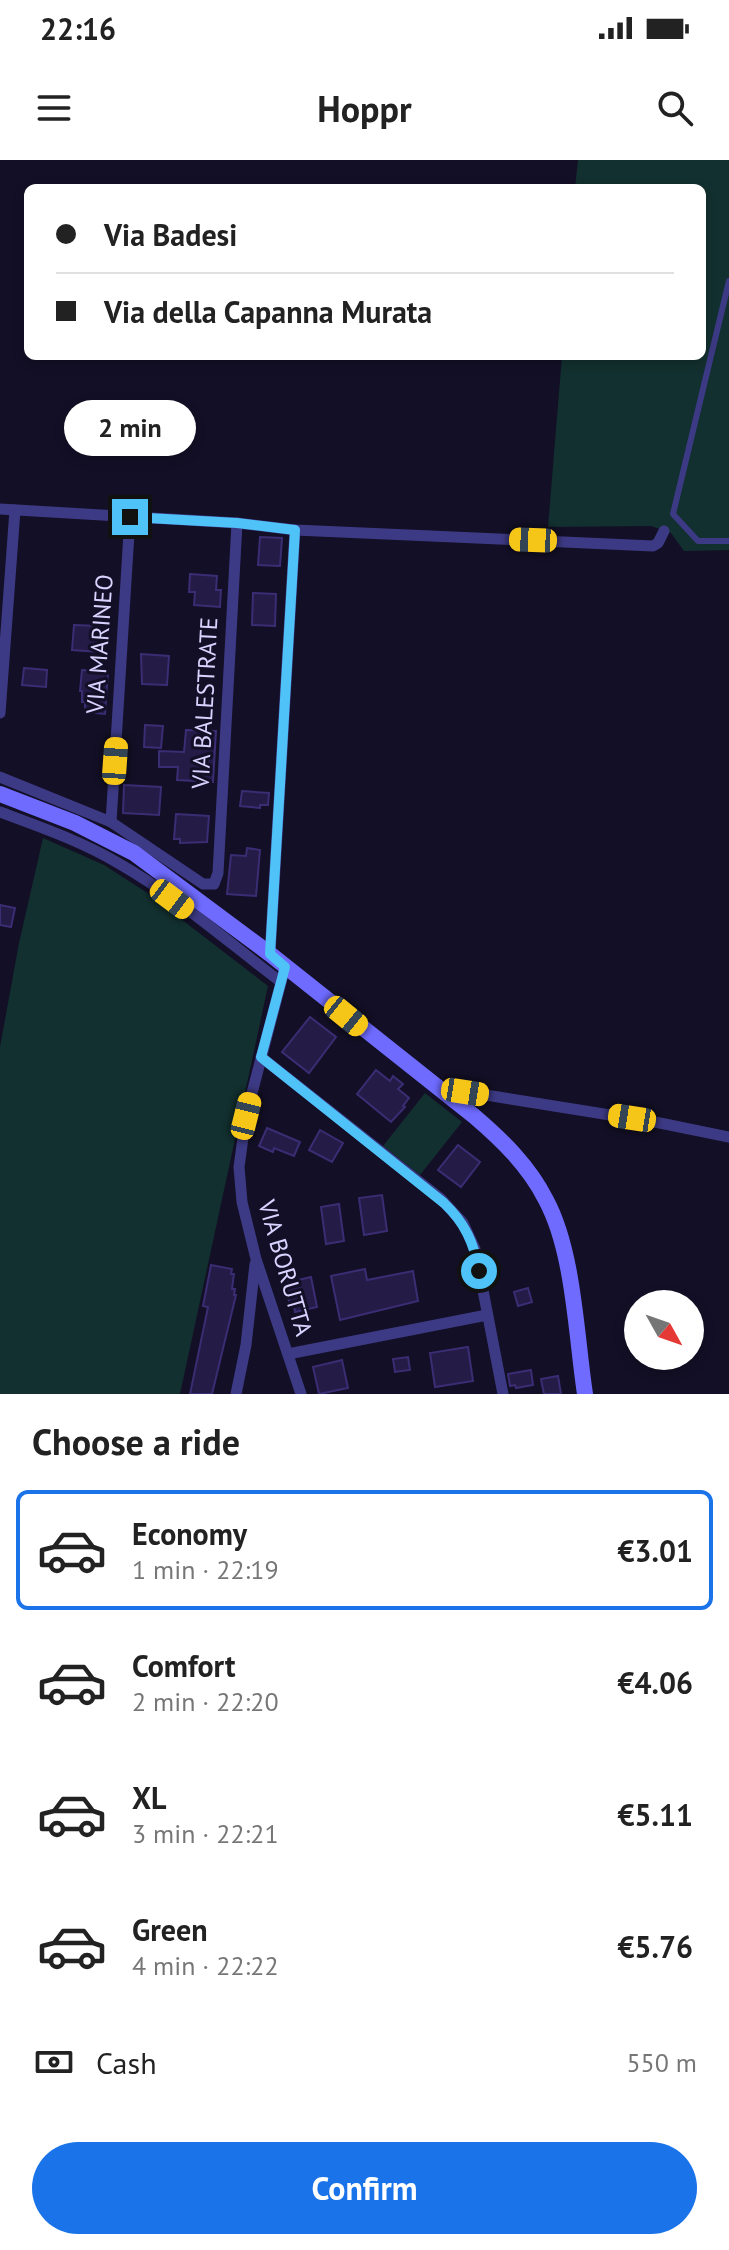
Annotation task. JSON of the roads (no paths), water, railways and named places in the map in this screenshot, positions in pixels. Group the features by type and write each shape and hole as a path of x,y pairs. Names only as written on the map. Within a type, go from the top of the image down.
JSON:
{"street":[{"path":"0,509 237,523 295,530 653,546 664,531"},
{"path":"0,713 3,631 15,510"},
{"name":"VIA MARINEO","path":"111,822 130,517"},
{"name":"VIA BALESTRATE","path":"111,822 203,884 214,884 218,873 237,523"},
{"path":"270,954 295,530"},
{"path":"0,777 111,822"},
{"path":"0,794 72,831 283,974 437,1087 483,1123 511,1150 550,1207 566,1262 585,1394"},
{"path":"0,812 72,831 134,853 270,954 283,974"},
{"name":"VIA BORUTTA","path":"283,974 244,1128 239,1167 242,1202 256,1259 301,1394"},
{"path":"261,1057 454,1212 475,1249 503,1394"},
{"path":"437,1087 729,1137"},
{"path":"236,1394 246,1345 256,1259"},
{"path":"288,1354 487,1315"}],"lane":[{"path":"664,531 673,514 729,281"},
{"path":"673,514 698,541 729,541"}]}
